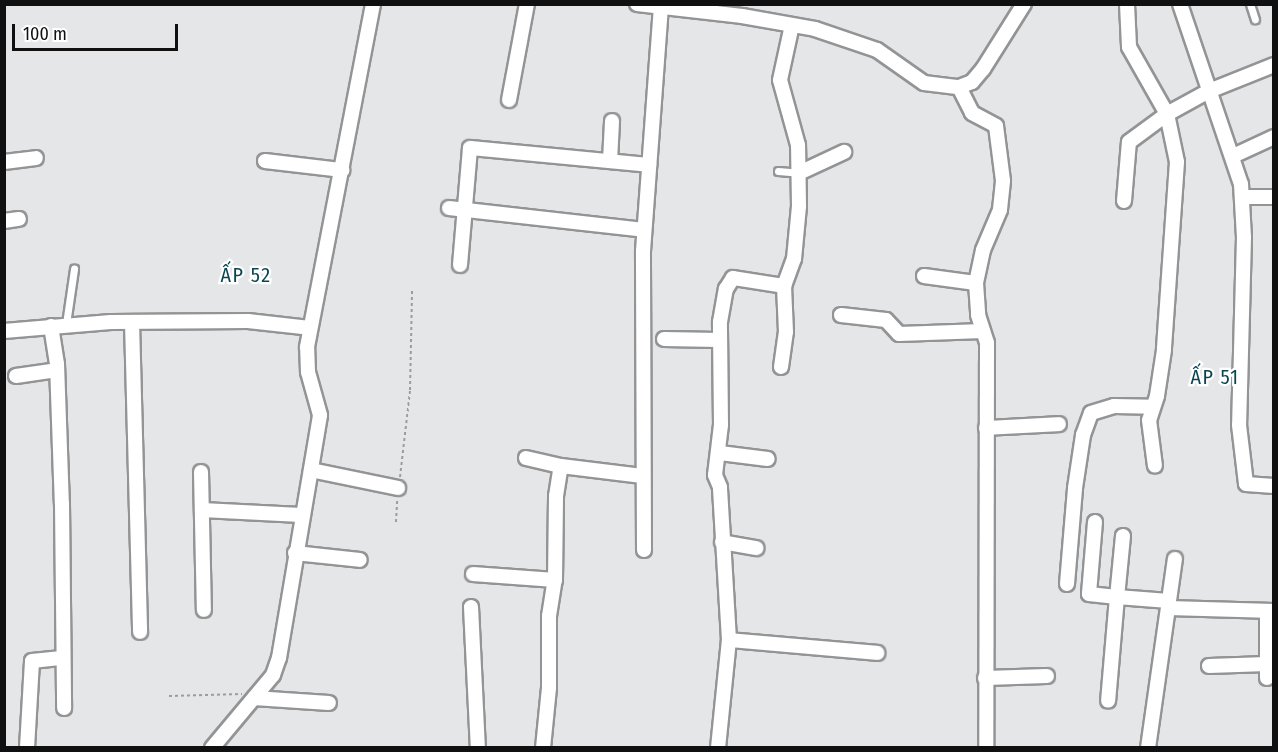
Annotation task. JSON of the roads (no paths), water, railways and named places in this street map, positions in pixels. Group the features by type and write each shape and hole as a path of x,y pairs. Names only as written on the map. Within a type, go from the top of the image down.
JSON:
{"street":[{"path":"212,747 273,675 279,658 320,415 306,358 310,328 373,4"},
{"path":"508,100 527,4"},
{"path":"637,4 792,25 877,50 924,82 959,87 972,82 983,69 1024,4"},
{"path":"1127,4 1129,46 1167,114 1177,162 1164,350 1149,420 1155,466"},
{"path":"1180,4 1233,156 1242,197 1239,425 1246,484 1274,486"},
{"path":"644,550 642,476 644,230 661,6"},
{"path":"781,367 786,332 784,286 794,259 799,173 798,145 780,80 792,25"},
{"path":"1124,201 1129,142 1146,134 1167,114 1209,91 1274,65"},
{"path":"959,87 972,113 996,126 1001,147 1000,210 983,250 976,283 983,331 986,428 986,747"},
{"path":"610,161 612,121"},
{"path":"1233,156 1274,137"},
{"path":"460,265 470,148 649,165"},
{"path":"799,173 844,152"},
{"path":"4,162 36,158"},
{"path":"265,161 342,170"},
{"path":"1242,197 1274,197"},
{"path":"449,208 644,230"},
{"path":"4,221 19,219"},
{"path":"924,276 976,283"},
{"path":"718,747 729,640 720,487 715,475 720,453 719,340 726,289 733,278 784,286"},
{"path":"841,315 885,320 899,334 983,331"},
{"path":"4,332 66,324 132,322 248,321 310,328"},
{"path":"132,322 140,632"},
{"path":"51,326 57,370 64,708"},
{"path":"664,339 719,340"},
{"path":"16,376 57,370"},
{"path":"1066,584 1075,488 1083,435 1091,413 1114,406 1153,407"},
{"path":"986,428 1059,424"},
{"path":"720,453 768,459"},
{"path":"526,458 561,466 642,476"},
{"path":"543,747 549,688 549,616 555,580 556,496 561,466"},
{"path":"311,470 398,488"},
{"path":"201,472 204,610"},
{"path":"202,510 302,515"},
{"path":"1095,522 1089,594 1168,605 1270,611 1267,671 1209,666"},
{"path":"1108,701 1123,536"},
{"path":"722,542 756,548"},
{"path":"295,553 360,561"},
{"path":"1148,747 1175,559"},
{"path":"473,574 555,580"},
{"path":"471,607 478,747"},
{"path":"729,640 877,653"},
{"path":"27,747 32,662 62,658"},
{"path":"986,678 1047,676"},
{"path":"252,700 329,703"}],"lane":[{"path":"1250,4 1255,19"},
{"path":"778,171 799,173"},
{"path":"66,324 74,269"}],"district":[{"name":"ẤP 52","path":"246,275"},
{"name":"ẤP 51","path":"1215,377"}]}
